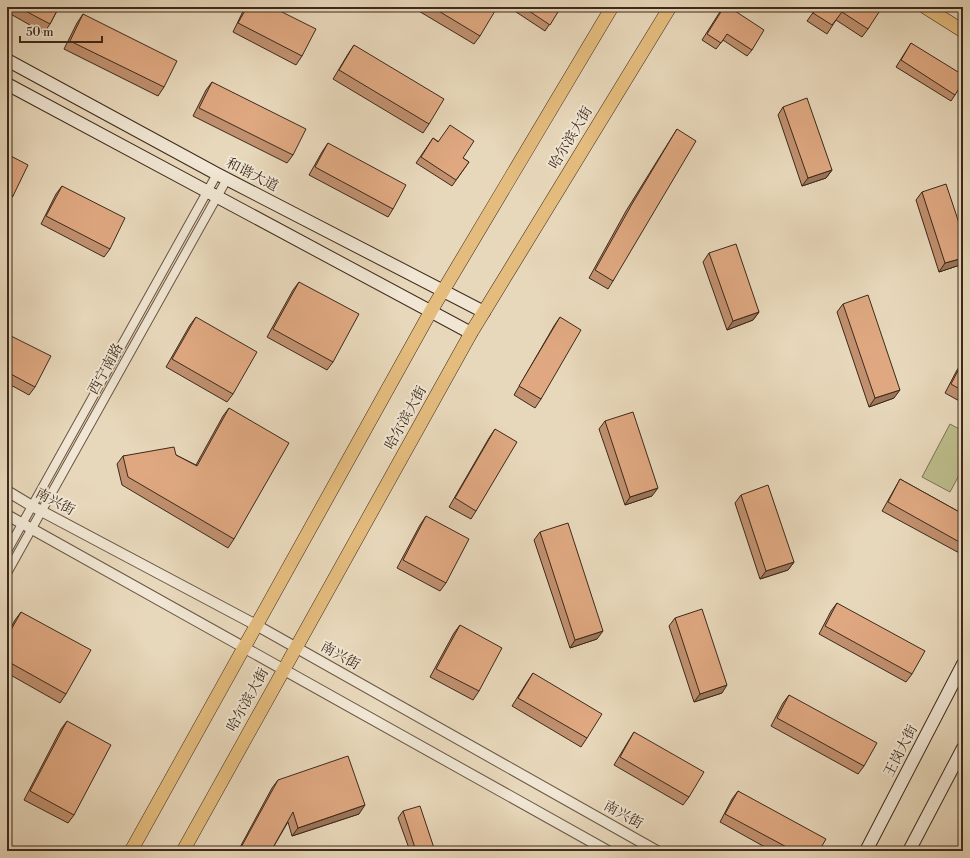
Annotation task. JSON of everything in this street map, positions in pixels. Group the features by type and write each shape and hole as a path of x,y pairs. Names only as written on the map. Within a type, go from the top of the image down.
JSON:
{"main road":[{"name":"哈尔滨大街","path":"131,851 246,647 256,625 431,311 612,7"},
{"name":"哈尔滨大街","path":"183,851 471,333 670,7"},
{"path":"925,7 963,31"},
{"name":"和谐大道","path":"7,60 222,176 484,312"},
{"path":"7,84 471,333"},
{"name":"王岗大街","path":"866,851 963,664"},
{"path":"909,851 963,748"}],"street":[{"name":"西宁南路","path":"7,551 41,511 222,176"},
{"name":"西宁南路","path":"7,573 26,527 32,506 222,176"},
{"name":"南兴街","path":"7,491 41,511 256,625 657,851"},
{"path":"7,515 26,527 246,647 608,851"}],"shaded area":[{"path":"950,424 963,431 963,468 950,492 922,477"}],"building":[{"path":"18,7 59,7 50,24"},
{"path":"247,7 272,7 316,29 302,56 238,23"},
{"path":"432,7 489,7 495,11 480,36"},
{"path":"523,7 561,7 550,25"},
{"path":"724,7 729,7 764,30 752,50 727,34 721,43 707,34"},
{"path":"817,7 879,7 881,9 868,29 842,12 832,25 813,13"},
{"path":"83,14 177,61 164,87 70,41"},
{"path":"911,43 963,75 963,82 955,95 901,60"},
{"path":"354,45 444,99 429,124 339,70"},
{"path":"212,82 306,129 293,155 199,108"},
{"path":"807,98 832,170 808,178 783,107"},
{"path":"450,125 474,141 463,158 469,162 456,180 421,157 433,138 438,142"},
{"path":"677,129 696,141 613,281 595,270"},
{"path":"328,143 406,185 393,209 315,167"},
{"path":"7,154 28,165 13,196 7,193"},
{"path":"946,184 963,235 963,258 945,263 922,192"},
{"path":"62,186 125,218 110,249 46,216"},
{"path":"736,244 759,312 733,321 709,253"},
{"path":"299,282 359,314 333,362 273,329"},
{"path":"868,295 900,390 875,398 843,304"},
{"path":"196,317 257,352 233,394 172,359"},
{"path":"560,317 581,330 541,399 519,386"},
{"path":"7,334 51,356 35,387 7,372"},
{"path":"963,361 963,391 951,384"},
{"path":"229,408 289,443 234,539 128,477 123,456 174,447 176,455 197,466"},
{"path":"633,412 658,488 630,497 605,421"},
{"path":"495,429 517,442 476,511 455,498"},
{"path":"900,479 963,514 963,544 888,502"},
{"path":"768,485 794,562 766,571 741,495"},
{"path":"426,516 469,539 446,583 403,560"},
{"path":"568,523 603,631 575,640 540,532"},
{"path":"837,603 925,651 912,674 825,626"},
{"path":"702,609 727,685 700,694 675,618"},
{"path":"21,612 91,650 66,694 7,661 7,637"},
{"path":"460,625 502,648 479,691 436,669"},
{"path":"533,673 602,714 587,738 518,698"},
{"path":"789,695 877,743 864,766 777,718"},
{"path":"67,721 111,745 74,815 30,791"},
{"path":"634,732 704,772 689,797 620,757"},
{"path":"348,756 365,805 298,828 293,812 271,851 239,851 278,780"},
{"path":"738,791 826,839 819,851 794,851 725,814"},
{"path":"420,806 435,851 416,851 403,811"}]}
